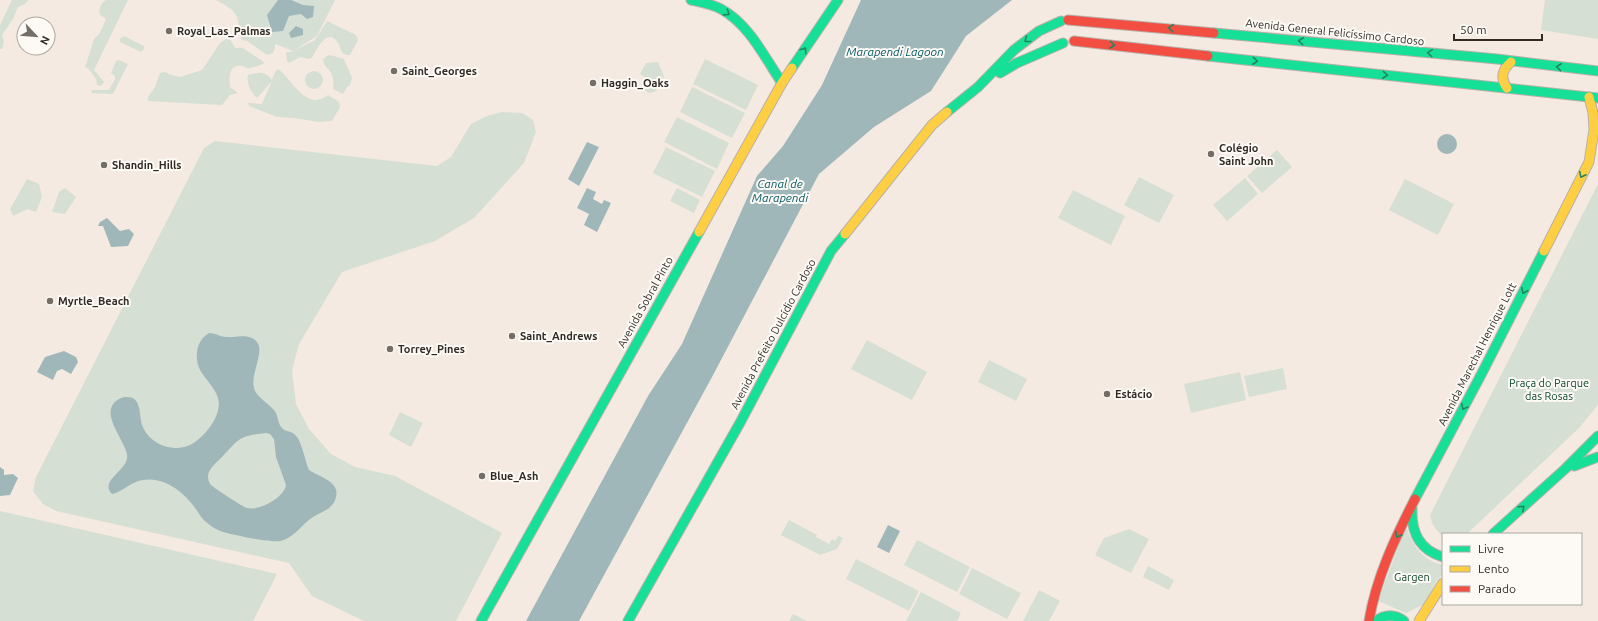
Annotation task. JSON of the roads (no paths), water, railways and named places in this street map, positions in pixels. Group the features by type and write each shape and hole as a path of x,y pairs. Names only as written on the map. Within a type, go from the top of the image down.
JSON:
{"street":[{"path":"691,0 716,7 735,18 744,28 782,82"},
{"name":"Avenida Sobral Pinto","path":"481,621 782,82 838,0"},
{"path":"1063,43 1055,34 1056,27 1065,20 1072,21 1077,27 1078,34 1074,41"},
{"name":"Avenida General Felicíssimo Cardoso","path":"978,87 1014,50 1039,31 1065,20 1230,34 1598,72"},
{"path":"1230,34 1224,38 1221,46 1221,52 1224,56 1231,58"},
{"path":"978,87 1017,63 1063,43 1074,41 1594,98"},
{"path":"1336,70 1343,67 1344,59 1344,51 1338,45"},
{"path":"1507,88 1503,83 1502,71 1511,62"},
{"name":"Avenida Prefeito Dulcídio Cardoso","path":"628,621 741,421 831,251 932,125 978,87"},
{"name":"Avenida Marechal Henrique Lott","path":"1370,621 1372,602 1385,560 1589,162 1594,137 1592,106 1594,98"},
{"path":"1589,162 1598,152"},
{"path":"1494,533 1565,470 1598,436"},
{"path":"1565,470 1598,457"},
{"path":"1412,505 1411,519 1414,532 1419,542 1429,550 1442,557"},
{"path":"1419,621 1442,584"},
{"path":"633,621 634,610"},
{"path":"1376,621 1385,615 1393,615 1404,621"}],"water":[{"path":"278,0 291,0 303,5 314,6 313,17 307,19 301,14 289,16 283,31 272,32 267,15"},
{"path":"861,0 1012,0 966,36 931,91 874,127 819,174 712,377 579,621 526,621 648,396 682,344 757,176 783,146 822,85"},
{"path":"296,26 303,29 303,35 291,38 289,33"},
{"path":"1443,134 1451,134 1457,140 1457,148 1451,154 1443,154 1437,148 1437,140"},
{"path":"587,142 599,147 579,186 568,179"},
{"path":"587,188 596,192 593,199 602,204 604,200 611,203 597,232 584,225 589,214 577,208"},
{"path":"107,218 120,231 129,229 134,234 128,246 111,247 103,226 98,226 100,222"},
{"path":"211,333 225,337 246,336 256,341 259,345 259,356 253,382 255,391 274,410 281,427 295,434 302,447 309,470 328,480 335,487 336,497 332,505 325,511 313,517 284,540 260,540 218,530 204,520 186,497 179,491 158,480 151,479 132,483 112,494 109,489 111,479 127,460 125,448 112,420 112,406 116,401 126,397 135,400 139,407 142,425 145,432 156,442 169,447 176,448 190,445 201,437 211,425 218,412 218,398 213,387 200,370 197,360 197,350 201,340","holes":["270,434 274,439 276,457 286,485 284,490 276,499 258,508 247,508 211,485 208,477 210,470 237,442 250,435"]},
{"path":"64,351 76,357 78,362 71,374 62,369 57,371 53,380 37,372 45,357"},
{"path":"0,467 4,470 4,475 13,474 18,478 10,495 0,496"},
{"path":"888,525 900,531 889,553 877,547"}],"place":[{"name":"Royal_Las_Palmas","path":"169,31"},
{"name":"Saint_Georges","path":"394,71"},
{"name":"Haggin_Oaks","path":"593,83"},
{"name":"Colégio Saint John","path":"1211,154"},
{"name":"Shandin_Hills","path":"104,165"},
{"name":"Myrtle_Beach","path":"50,301"},
{"name":"Saint_Andrews","path":"512,336"},
{"name":"Torrey_Pines","path":"390,349"},
{"name":"Estácio","path":"1107,394"},
{"name":"Blue_Ash","path":"482,476"}],"water label":[{"name":"Marapendi Lagoon","path":"895,52"},
{"name":"Canal de Marapendi","path":"780,191"}],"park label":[{"name":"Praça do Parque das Rosas","path":"1549,389"},
{"name":"Gargen","path":"1412,577"}]}
